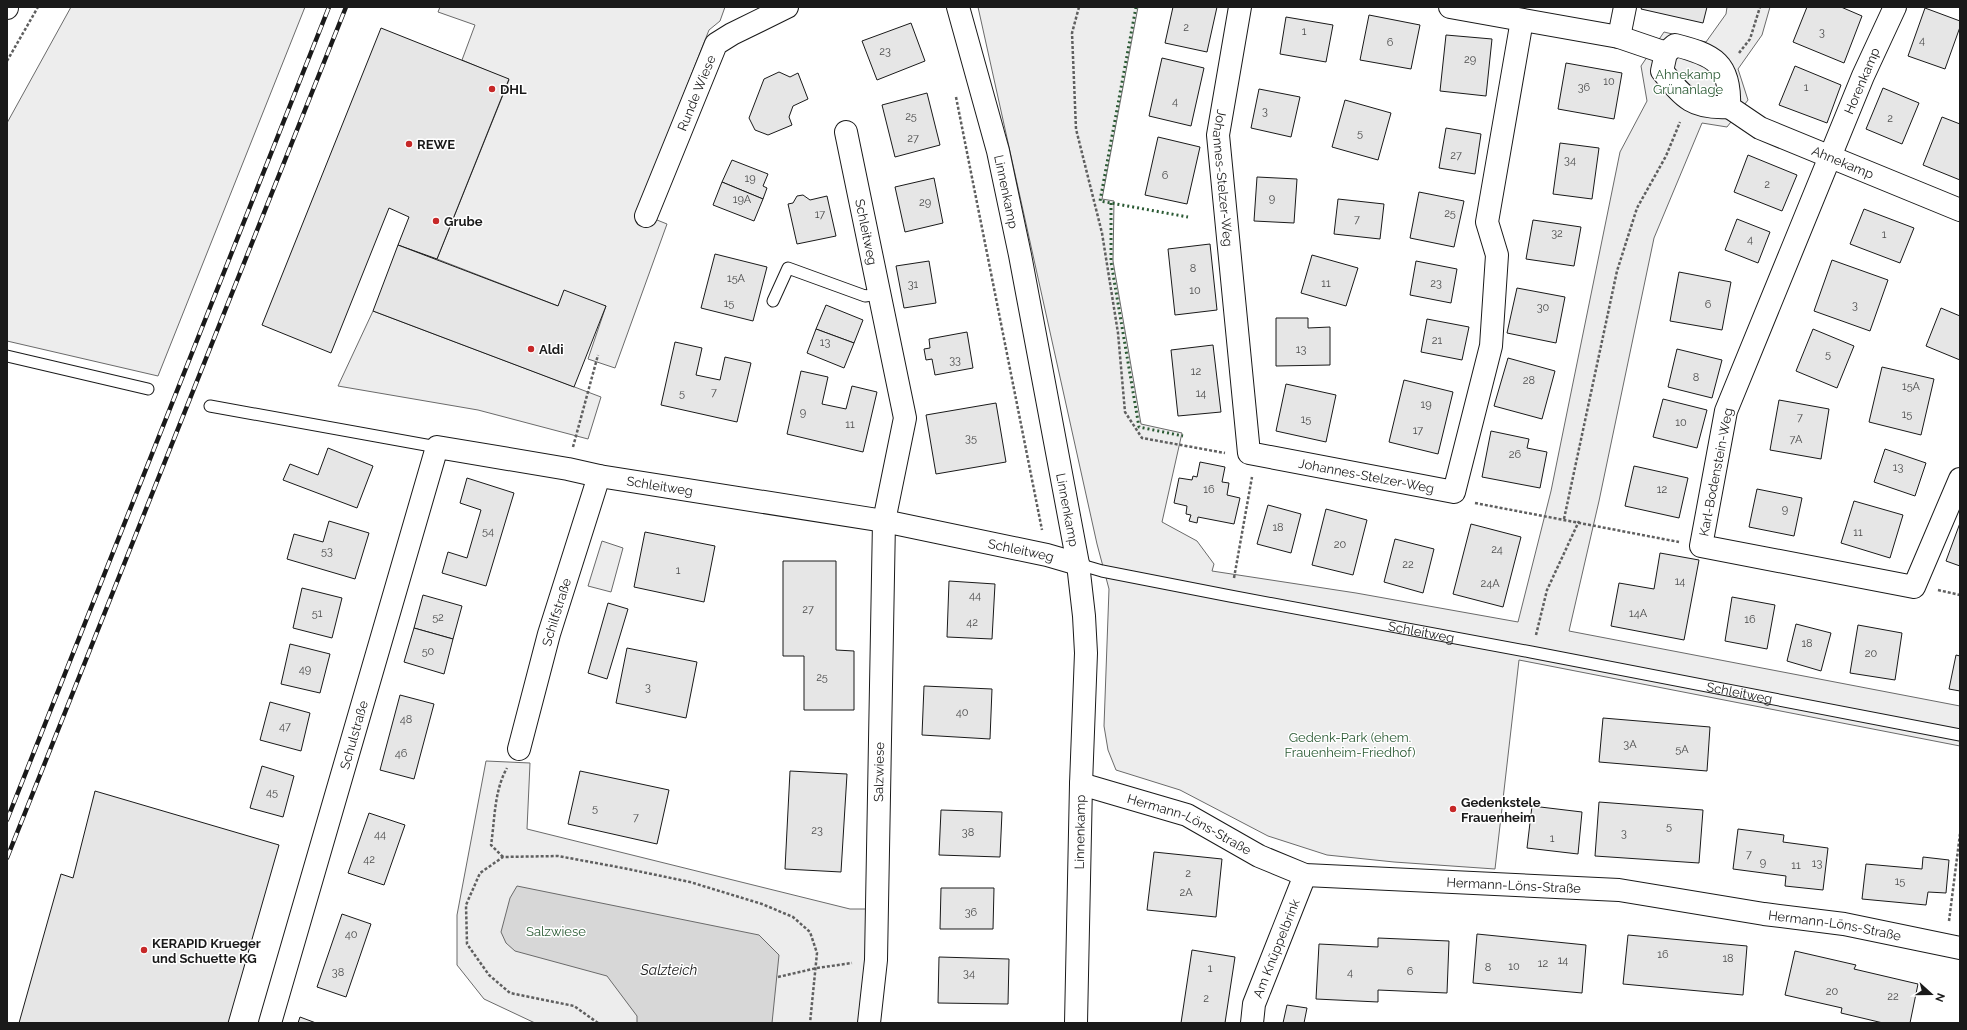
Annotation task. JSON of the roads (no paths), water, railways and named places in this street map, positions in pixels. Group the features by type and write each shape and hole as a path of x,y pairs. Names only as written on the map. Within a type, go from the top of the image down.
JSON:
{"street":[{"name":"Runde Wiese","path":"646,216 716,44 732,34 787,7"},
{"name":"Linnenkamp","path":"958,7 1003,173 1020,255 1078,564 1084,616 1086,652 1081,784 1076,1023"},
{"name":"Johannes-Stelzer-Weg","path":"1240,7 1218,135 1253,454 1454,492 1491,346 1497,255 1487,222 1522,20"},
{"path":"1450,7 1619,37 1666,53"},
{"path":"1619,37 1625,7"},
{"name":"Horenkamp","path":"1831,156 1863,76 1895,7"},
{"path":"1675,45 1703,52 1723,69 1730,88 1729,107 1712,108 1692,102 1677,89 1662,71 1666,53 1675,45"},
{"name":"Ahnekamp","path":"1729,107 1760,128 1960,210"},
{"name":"Schleitweg","path":"846,132 905,418 884,520"},
{"name":"Karl-Bodenstein-Weg","path":"1831,156 1726,411 1701,546 1914,587 1960,479"},
{"name":"Schleitweg","path":"437,447 568,469 599,476 884,520 1047,555 1078,564"},
{"name":"Schulstraße","path":"270,1023 437,447"},
{"name":"Schilfstraße","path":"519,749 549,634 599,476"},
{"name":"Salzwiese","path":"869,1023 876,960 884,520"},
{"name":"Hermann-Löns-Straße","path":"1081,784 1187,815 1259,856 1305,875 1619,890 1764,914 1844,924 1953,947"},
{"name":"Am Knüppelbrink","path":"1252,1023 1254,1004 1305,875"}],"lane":[{"path":"772,302 788,268 865,296 879,294"},
{"path":"7,356 148,389"},
{"path":"210,406 437,447"},
{"name":"Schleitweg","path":"1078,564 1102,571 1230,596 1531,652 1960,735"}],"water":[{"name":"Salzteich","path":"517,886 759,935 779,955 772,1023 637,1023 637,1016 607,976 515,951 506,943 501,932 510,898"}],"railway":[{"path":"7,820 329,7"},
{"path":"7,858 346,7"}],"place":[{"name":"DHL","path":"492,89"},
{"name":"REWE","path":"409,144"},
{"name":"Grube","path":"436,221"},
{"name":"Aldi","path":"531,349"},
{"name":"Gedenkstele Frauenheim","path":"1453,809"},
{"name":"KERAPID Krueger und Schuette KG","path":"144,950"}],"park label":[{"name":"Ahnekamp Grünanlage","path":"1688,82"},
{"name":"Gedenk-Park (ehem. Frauenheim-Friedhof)","path":"1350,744"}]}
